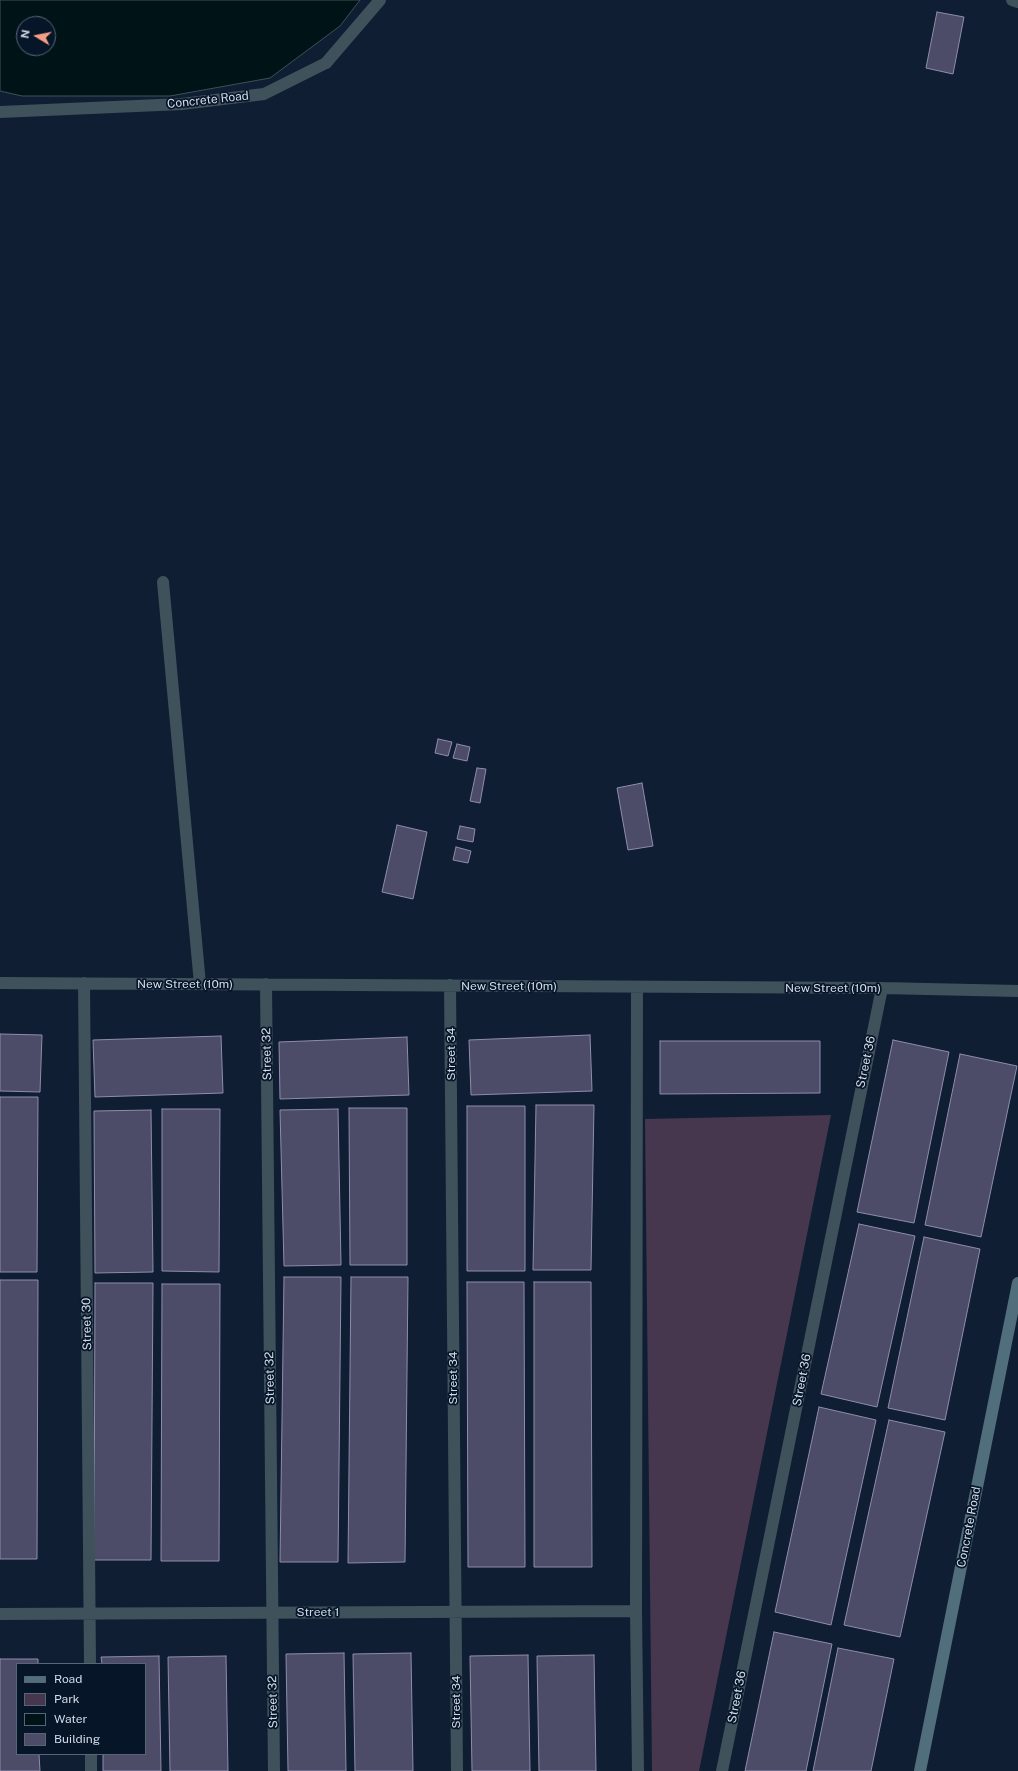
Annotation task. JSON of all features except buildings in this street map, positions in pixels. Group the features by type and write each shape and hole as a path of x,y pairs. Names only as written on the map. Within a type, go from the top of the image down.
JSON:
{"main road":[{"name":"Concrete Road","path":"920,1771 1018,1283"}],"street":[{"name":"Concrete Road","path":"0,112 182,104 264,94 326,63 380,0"},
{"path":"1012,0 1018,2"},
{"path":"163,582 200,984"},
{"name":"New Street (10m)","path":"0,983 882,988 1018,991"},
{"name":"Street 30","path":"84,983 90,1663"},
{"name":"Street 32","path":"266,984 274,1771"},
{"name":"Street 34","path":"450,986 457,1771"},
{"path":"637,987 636,1611 638,1771"},
{"name":"Street 36","path":"722,1771 882,988"},
{"name":"Street 1","path":"0,1614 636,1611"},
{"path":"91,1755 91,1771"}],"green space":[{"path":"831,1115 699,1771 652,1771 645,1119"}],"water":[{"path":"0,0 360,0 340,26 270,78 170,96 22,96 0,91"}]}
